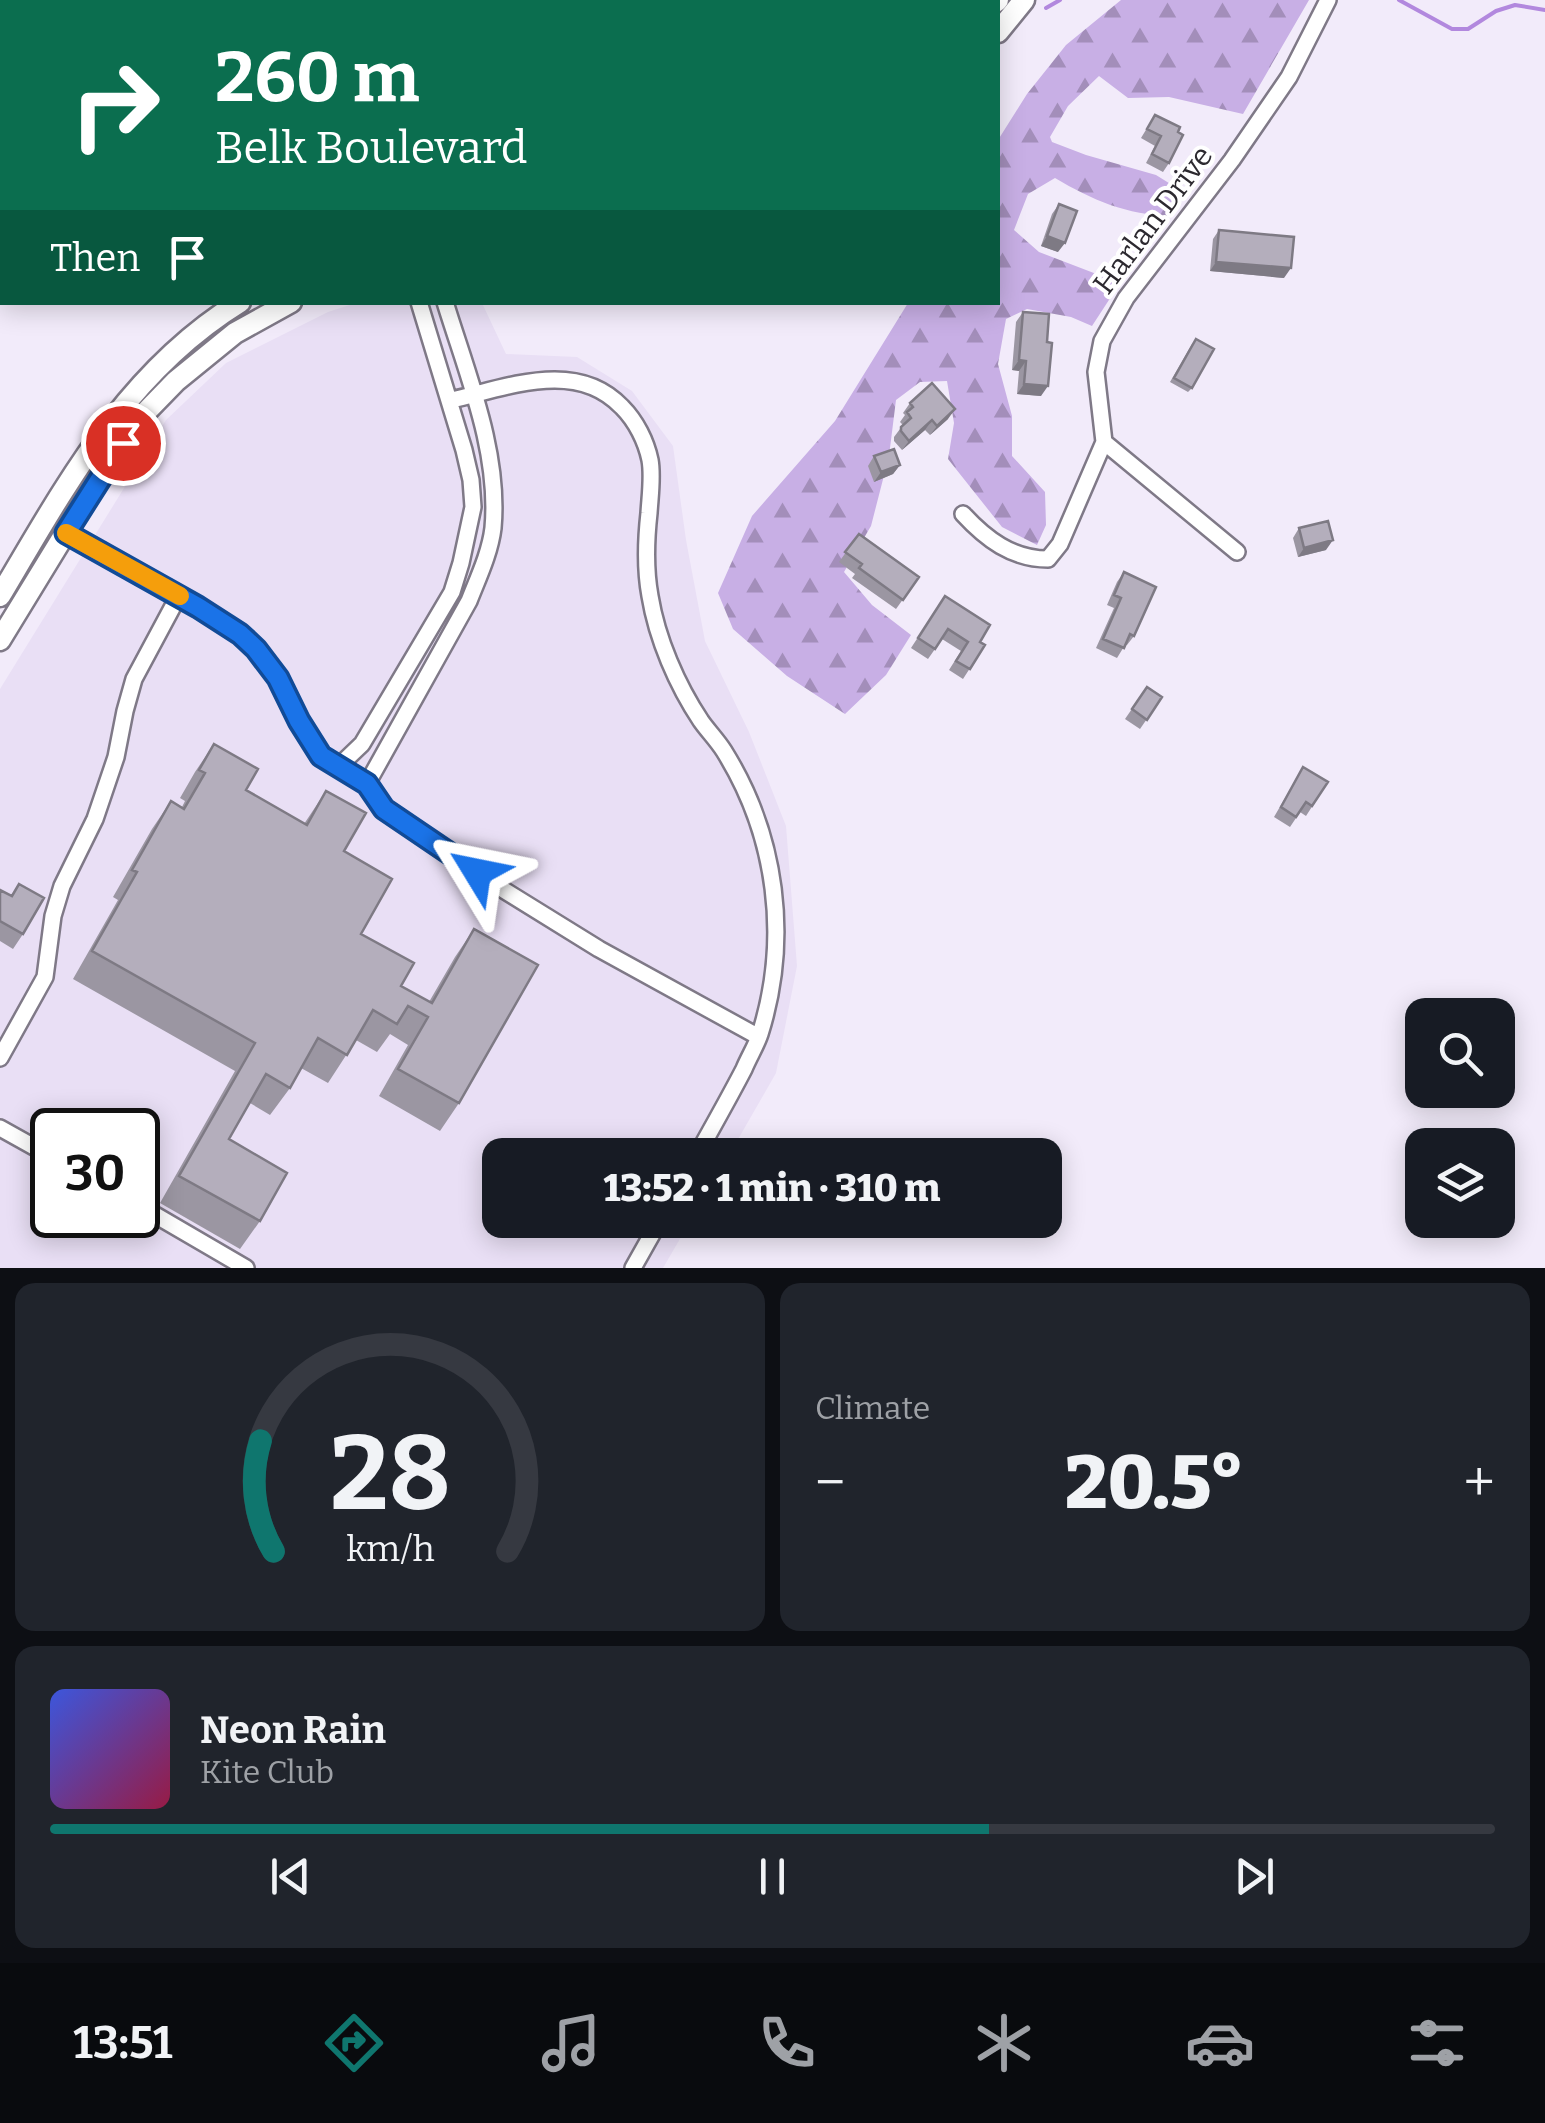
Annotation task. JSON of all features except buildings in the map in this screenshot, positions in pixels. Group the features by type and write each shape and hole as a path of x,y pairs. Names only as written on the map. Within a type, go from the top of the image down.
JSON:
{"street":[{"path":"1000,30 1024,0"},
{"name":"Harlan Drive","path":"1104,442 1096,372 1102,340 1126,298 1232,160 1288,77 1328,0"},
{"path":"0,596 59,496 108,424 140,385 235,305"},
{"path":"0,640 139,420 176,381 236,333 286,305"},
{"path":"338,767 362,744 452,592 473,508 471,480 451,400 420,305"},
{"path":"367,784 468,601 493,531 487,445 446,305"},
{"path":"451,400 551,378 605,393 622,406 642,435 650,463 646,543 650,596 660,632 676,679 723,750 752,807 767,848 775,900 776,939 759,1037 707,1138"},
{"path":"962,514 983,535 1026,559 1048,559 1060,544 1104,442 1236,552"},
{"path":"66,533 218,618 256,649 278,678 321,756 367,784 384,809 599,949 759,1037"},
{"path":"0,1058 45,977 53,916 62,886 95,819 116,757 134,678 179,596"},
{"path":"0,1128 30,1145"},
{"path":"160,1219 246,1268"},
{"path":"633,1268 650,1238"}],"shaded area":[{"path":"350,305 483,305 506,354 577,357 632,391 673,446 705,641 749,732 786,826 797,966 776,1073 739,1138 482,1138 482,1238 680,1238 663,1268 0,1268 0,689 166,420 226,363 328,312"}],"green space":[{"path":"1121,0 1309,0 1243,114 1169,97 1128,98 1099,76 1068,106 1050,137 1052,142 1156,175 1185,193 1171,216 1110,205 1055,178 1028,194 1014,230 1039,252 1120,283 1092,326 1071,317 1027,309 1006,319 998,364 1012,416 1012,456 1045,492 1046,525 1037,545 1002,527 948,459 954,423 947,381 920,382 896,400 889,456 871,526 844,572 872,605 911,635 886,675 845,714 787,676 733,629 718,593 752,516 835,421 907,305 1000,305 1000,137 1027,94 1066,45"}],"waterway":[{"path":"1046,8 1060,0"},
{"path":"1399,0 1452,29 1468,29 1496,11 1515,5 1545,10"}],"slow traffic":[{"path":"66,533 180,596"}],"route":[{"path":"123,443 66,533 240,634 278,678 321,756 367,784 384,809 477,872"}]}
